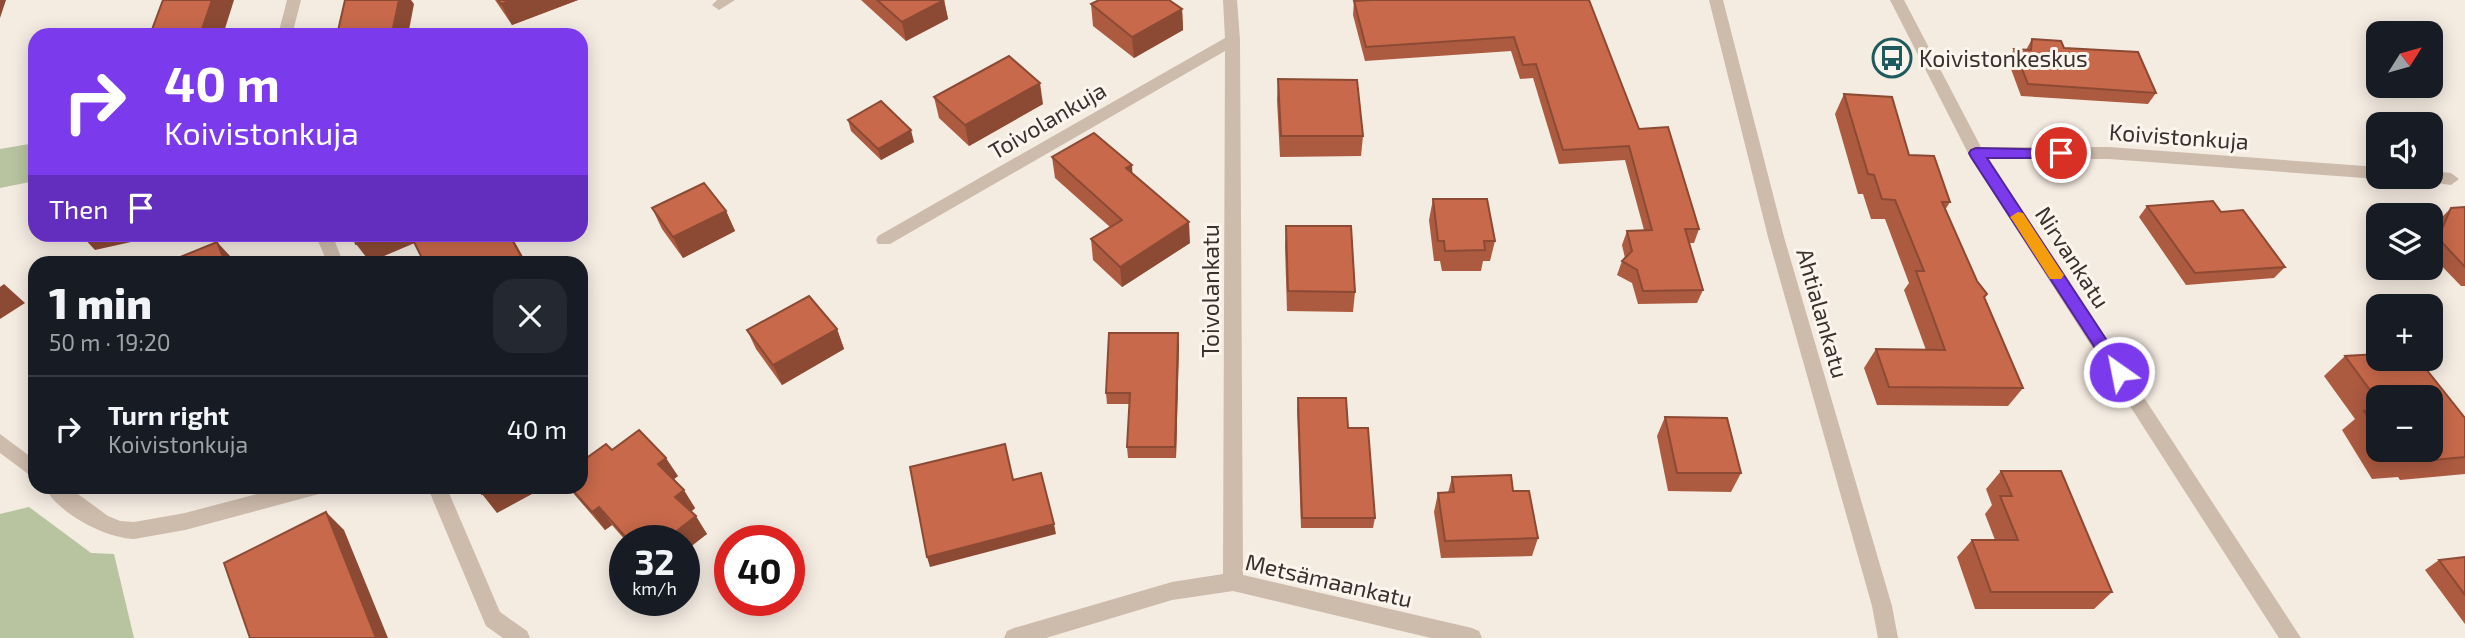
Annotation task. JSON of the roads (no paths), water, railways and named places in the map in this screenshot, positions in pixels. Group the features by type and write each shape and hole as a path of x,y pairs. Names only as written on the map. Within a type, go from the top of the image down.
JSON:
{"street":[{"path":"287,28 294,0"},
{"name":"Toivolankatu","path":"1230,0 1233,40 1233,582"},
{"name":"Ahtialankatu","path":"1716,0 1776,237 1882,606 1888,638"},
{"name":"Nirvankatu","path":"1896,0 1976,153 2291,638"},
{"name":"Toivolankuja","path":"884,240 1233,40"},
{"name":"Koivistonkuja","path":"1976,153 2109,153 2366,172"},
{"path":"2443,178 2451,178"},
{"path":"0,442 28,465"},
{"path":"62,494 89,518 123,531 164,525 287,494"},
{"path":"439,494 493,619 520,638"},
{"name":"Metsämaankatu","path":"1014,638 1172,591 1233,582 1472,638"}],"place":[{"name":"Koivistonkeskus","path":"1892,58"}]}
